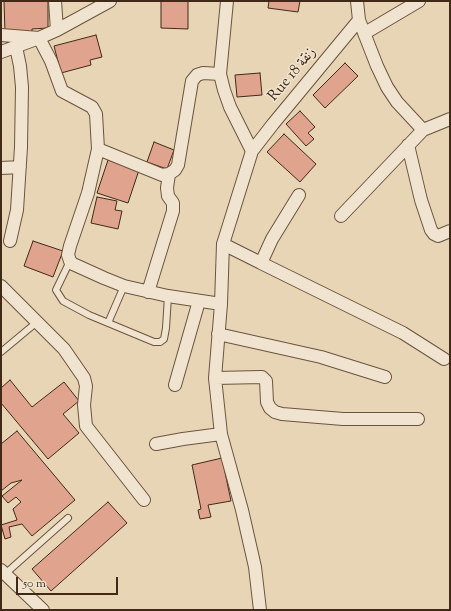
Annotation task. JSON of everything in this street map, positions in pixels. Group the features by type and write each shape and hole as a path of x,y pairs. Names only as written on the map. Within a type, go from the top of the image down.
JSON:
{"street":[{"path":"55,1 57,30"},
{"path":"1,52 57,30 110,1"},
{"path":"227,1 220,74 230,107 252,151 223,244 221,304 215,378 221,434 242,510 255,567 260,610"},
{"path":"357,1 359,20 387,87 397,102 423,130"},
{"path":"365,33 419,1"},
{"name":"Rue 18 زنقة","path":"252,151 359,20"},
{"path":"1,35 39,38"},
{"path":"39,38 51,61 62,91 92,107 96,114 98,149 88,194 70,246 68,255 70,261 73,264 124,286 168,296 221,304"},
{"path":"10,241 17,210 20,167 22,87 16,47"},
{"path":"98,149 162,175 169,174 175,170 178,165 192,81 198,75 203,73 220,74"},
{"path":"341,216 423,130 450,119"},
{"path":"408,145 419,193 431,230 438,236 450,231"},
{"path":"1,168 20,167"},
{"path":"148,292 173,211 173,203 168,196 167,188 169,174"},
{"path":"261,263 272,239 299,195"},
{"path":"223,244 403,333 444,359"},
{"path":"1,286 64,349 84,378 86,386 84,405 86,426 144,500"},
{"path":"175,385 199,301"},
{"path":"218,334 320,357 385,377"},
{"path":"215,378 262,377 266,381 267,402 270,408 275,412 282,414 343,419 418,419"},
{"path":"156,444 221,434"},
{"path":"3,572 43,610"}],"lane":[{"path":"70,261 56,290 63,301 89,315 154,342 160,342 164,339 166,334 168,296"},
{"path":"108,323 124,286"},
{"path":"1,352 36,322"},
{"path":"3,572 68,518"}],"building":[{"path":"4,1 48,1 48,28 32,29 32,33 5,33"},
{"path":"161,1 188,1 188,29 161,28"},
{"path":"269,1 300,1 298,12 268,8"},
{"path":"96,35 102,57 90,60 91,65 61,73 54,46"},
{"path":"345,63 358,76 325,108 313,95"},
{"path":"260,73 262,95 237,97 235,75"},
{"path":"300,111 315,127 308,133 314,139 306,146 286,124"},
{"path":"284,134 316,164 300,182 267,152"},
{"path":"154,142 174,150 167,169 147,162"},
{"path":"108,160 139,170 128,203 97,193"},
{"path":"97,197 117,201 115,210 122,211 118,229 91,223"},
{"path":"33,241 63,251 53,277 24,266"},
{"path":"10,380 32,407 64,382 79,401 63,414 79,433 48,459 1,403 1,388"},
{"path":"17,431 75,500 32,536 22,524 9,527 11,537 5,539 1,525 17,520 13,509 21,502 16,497 8,503 2,496 22,480 11,483 1,491 1,444"},
{"path":"222,458 231,501 208,505 211,517 200,519 198,510 201,509 192,465"},
{"path":"108,502 127,523 51,591 32,569"}]}
